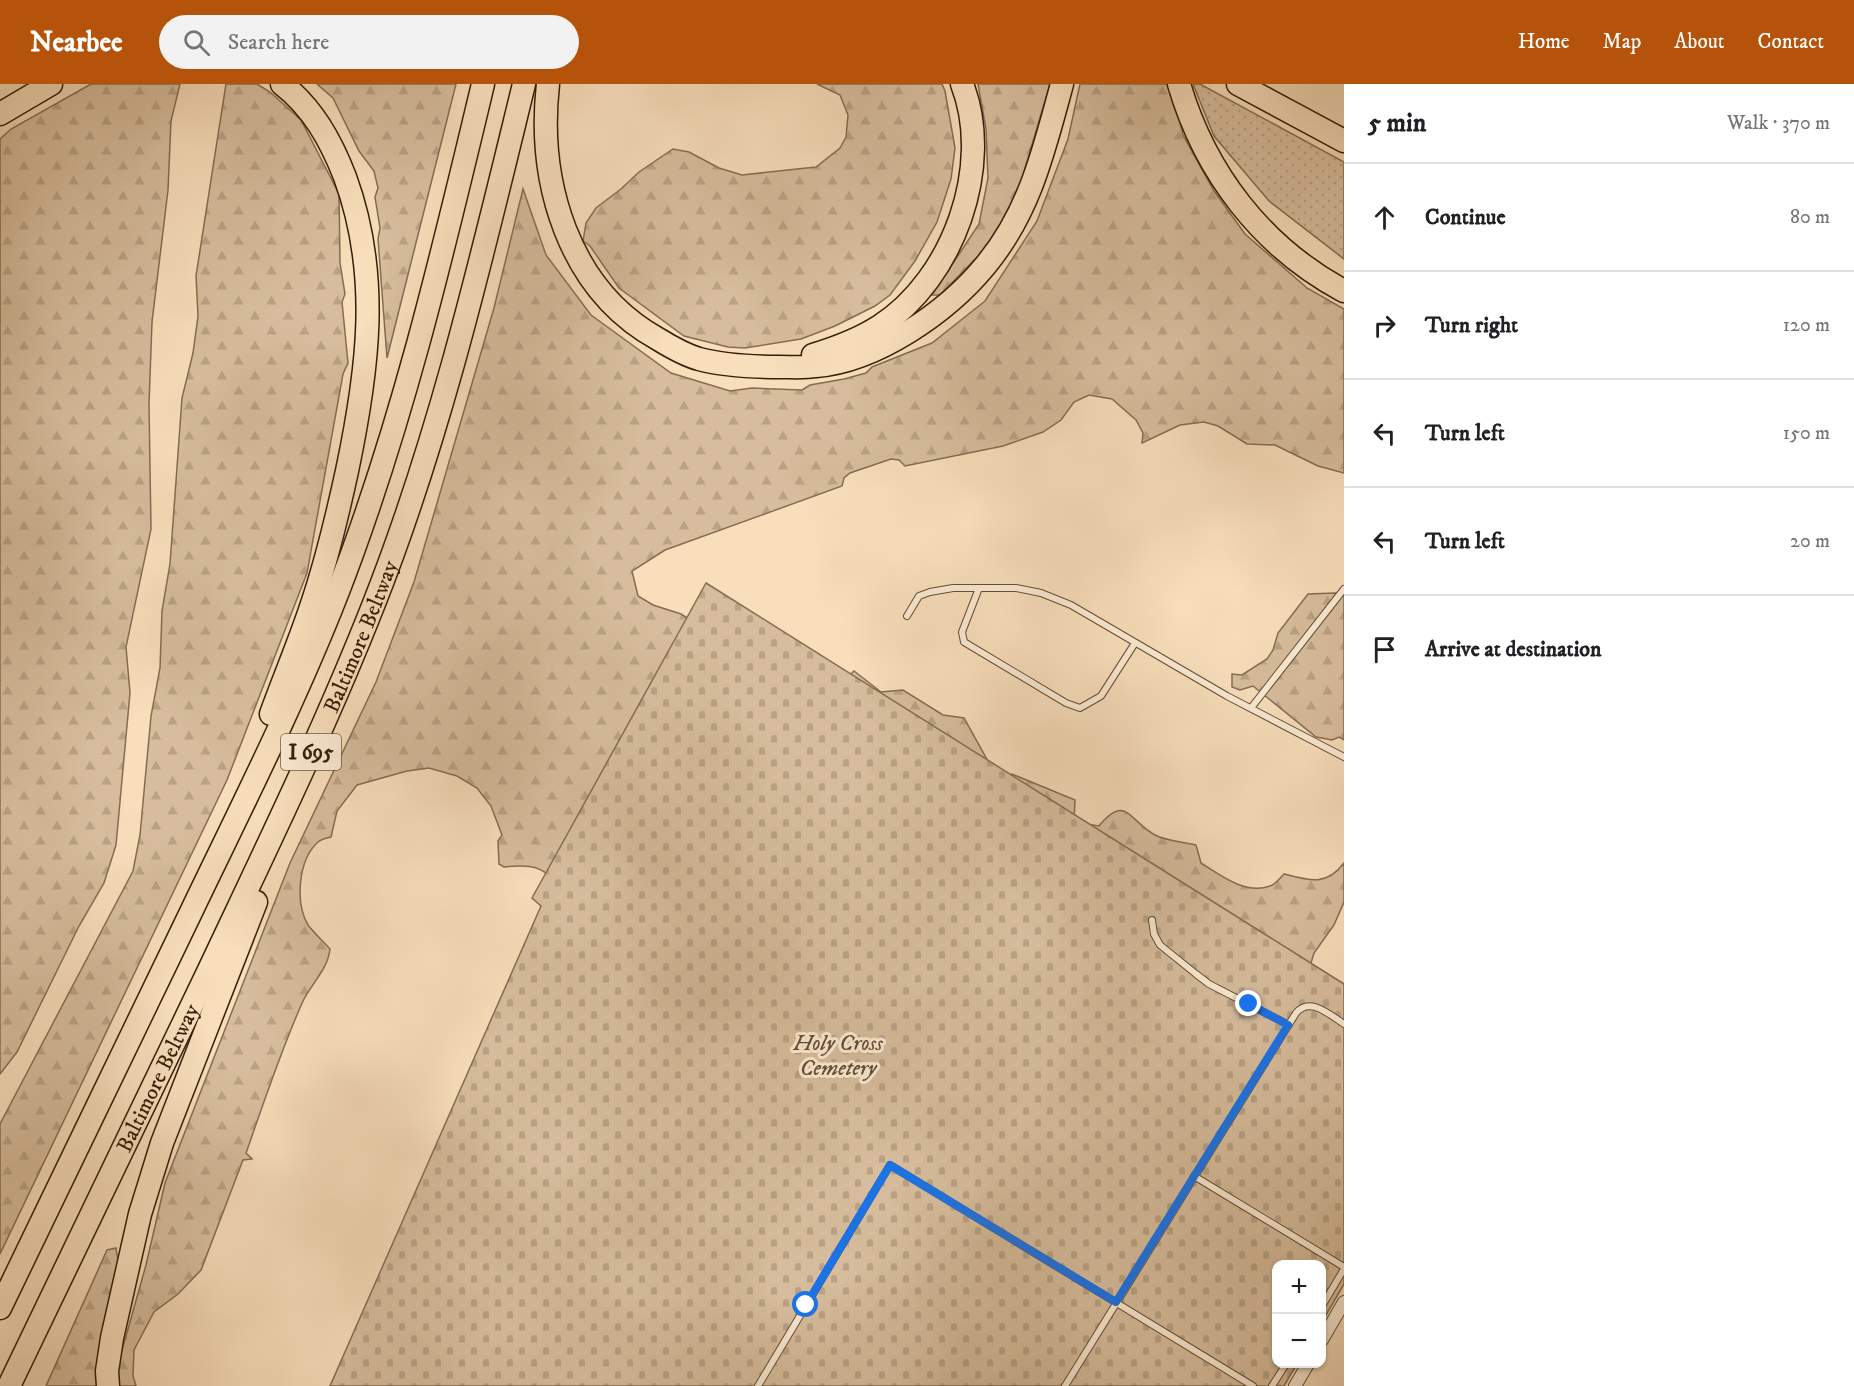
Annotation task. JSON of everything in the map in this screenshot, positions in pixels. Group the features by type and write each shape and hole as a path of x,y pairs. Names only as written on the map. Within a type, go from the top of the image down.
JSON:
{"highway":[{"path":"0,114 51,84"},
{"path":"232,828 281,685 311,607 336,520 354,439 368,340 369,301 366,267 351,195 337,157 321,125 304,104 282,84"},
{"name":"Baltimore Beltway","path":"0,1308 232,828 300,681 337,594 370,503 406,390 483,84"},
{"name":"Baltimore Beltway","path":"9,1386 269,844 378,594 444,400 477,279 524,84"},
{"path":"548,84 546,134 549,168 557,208 568,240 583,268 603,297 645,332 672,348 698,358 756,367 818,366 852,358 909,332 961,291 984,267 1019,216 1045,145 1062,84"},
{"path":"756,367 816,354 852,341 881,325 909,301 927,280 946,252 960,223 968,189 972,154 971,119 962,84"},
{"path":"1238,84 1344,141"},
{"path":"1181,91 1197,135 1236,200 1264,232 1291,257 1323,280 1344,291"},
{"path":"108,1386 107,1371 112,1338 124,1283 140,1214 162,1143 243,936 315,742"}],"street":[{"path":"1326,1333 1344,1302"},
{"path":"1295,1386 1306,1368"}],"lane":[{"path":"907,616 919,596 953,588 1016,588 1041,593 1071,605 1251,708 1344,757"},
{"path":"979,588 962,632 964,642 1066,703 1080,708 1101,696 1135,643"},
{"path":"1251,708 1344,589"},
{"path":"1152,920 1154,934 1160,945 1196,974 1209,984 1288,1025"},
{"path":"1065,1386 1300,1007 1308,1005 1318,1008 1344,1024"},
{"path":"758,1386 890,1165 1253,1386"},
{"path":"1194,1176 1344,1268 1326,1299"},
{"path":"1272,1386 1283,1368"}],"green space":[{"path":"91,84 180,84 171,121 168,190 152,322 149,404 151,529 126,647 130,693 116,845 104,883 79,926 17,1052 0,1074 0,139 11,129"},
{"path":"226,84 257,84 270,92 301,120 339,194 340,263 345,294 342,302 348,363 343,374 307,573 227,780 0,1254 0,1124 133,871 140,835 151,716 160,668 162,611 170,564 182,398 193,353 198,316 196,276"},
{"path":"317,84 456,84 387,358 378,239 380,228 375,197 378,188 374,171 359,151 333,98"},
{"path":"817,84 942,84 955,148 951,179 937,222 915,261 890,295 875,306 835,326 801,339 745,348 728,347 684,336 619,288 590,246 583,241 586,223 596,208 639,172 673,149 689,152 719,168 742,175 816,167 840,148 846,137 848,115 840,95"},
{"path":"978,84 1050,84 1014,205 984,250 940,295 932,295 979,224 988,178 986,129"},
{"path":"1080,84 1171,84 1183,135 1214,191 1245,234 1307,288 1344,309 1344,473 1318,466 1275,445 1247,444 1218,426 1204,422 1180,425 1142,443 1143,433 1136,420 1112,399 1089,395 1074,402 1061,420 1043,432 1003,446 905,466 899,460 891,459 850,473 844,478 842,486 665,550 632,571 638,596 653,605 681,614 700,626 849,676 854,671 881,692 903,690 943,715 964,718 999,781 1012,774 1075,800 1074,822 1099,826 1115,812 1127,813 1159,837 1196,845 1201,863 1242,886 1261,888 1270,886 1284,874 1317,880 1331,875 1344,863 1344,902 1334,925 1314,953 1308,973 570,891 534,867 504,867 499,864 498,841 502,835 491,806 477,788 457,776 429,768 407,771 357,785 337,811 331,837 319,841 306,859 301,882 301,905 308,925 330,949 329,956 303,1001 280,1057 246,1153 252,1159 243,1160 201,1270 178,1294 154,1312 134,1350 133,1376 136,1386 117,1386 117,1368 146,1265 165,1183 290,863 376,682 414,582 494,308 523,189 546,255 591,315 671,373 730,391 752,388 802,390 810,385 866,373 872,367 932,343 985,301 1037,221 1068,139"},
{"path":"1193,84 1200,84 1344,162 1344,259 1269,201 1214,136"},
{"name":"Holy Cross Cemetery","path":"706,583 1344,984 1344,1284 1326,1315 1326,1260 1272,1260 1272,1368 1295,1368 1284,1386 330,1386 541,906 532,898"},
{"path":"1308,594 1344,595 1344,740 1339,737 1332,740 1316,737 1253,686 1240,690 1232,687 1232,674 1242,675 1267,659 1273,650 1278,633"},
{"path":"116,1248 118,1261 100,1386 46,1386 107,1250"}],"route":[{"path":"806,1305 890,1165 1116,1302 1288,1025 1249,1004"}]}
